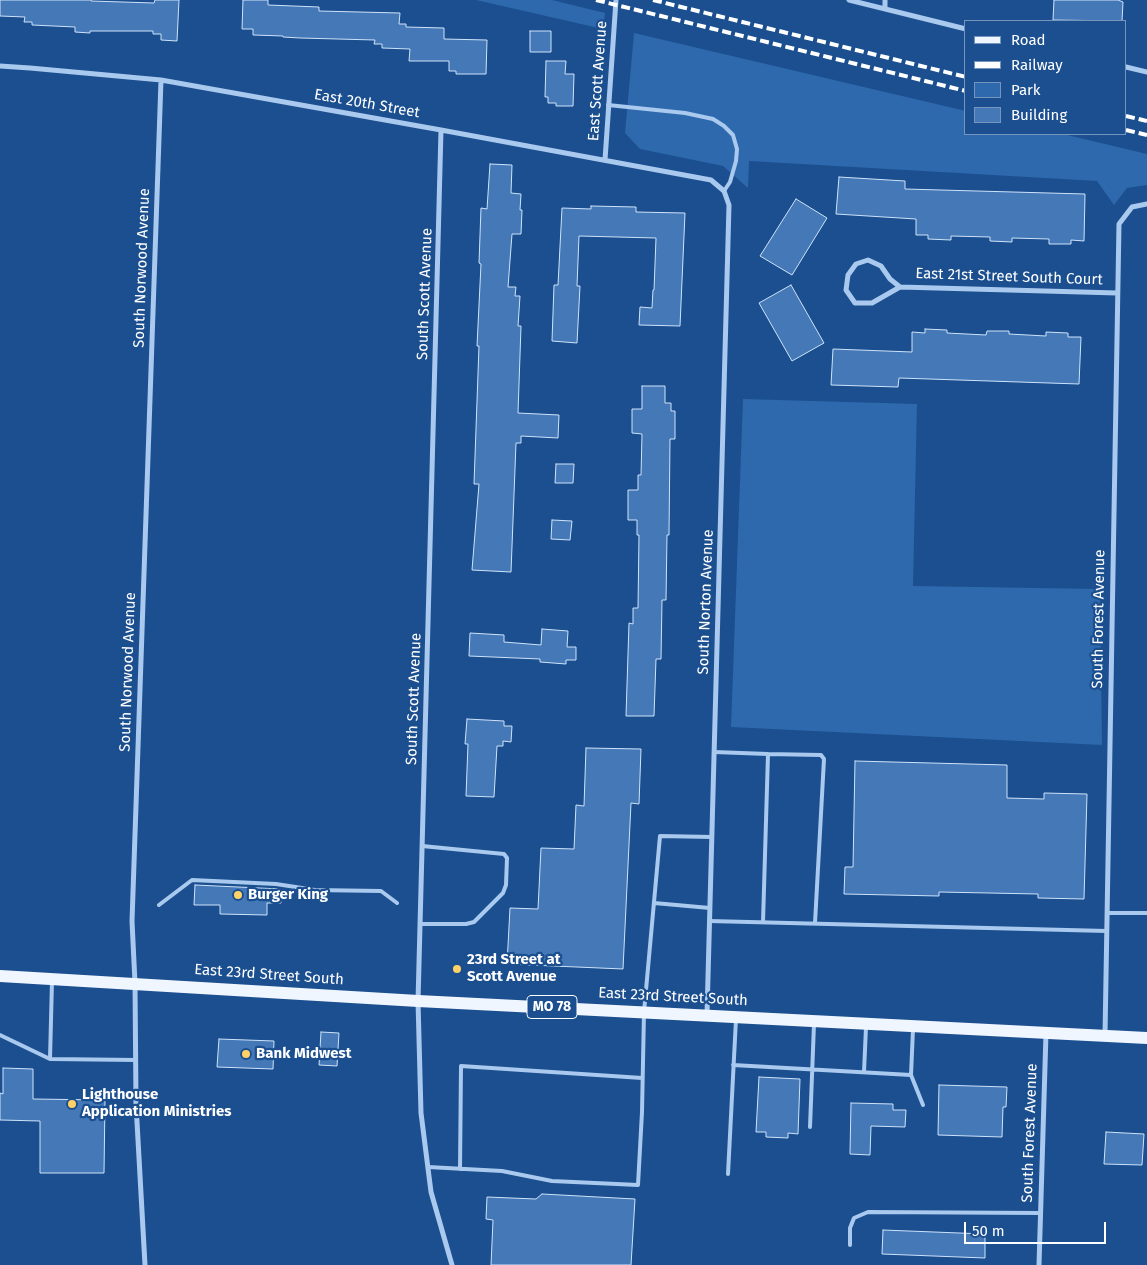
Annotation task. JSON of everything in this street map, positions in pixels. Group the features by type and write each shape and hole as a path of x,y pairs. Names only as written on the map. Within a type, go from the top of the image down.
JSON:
{"main road":[{"name":"East 23rd Street South","path":"0,976 418,1001 1105,1035"},
{"name":"MO 78","path":"1105,1035 1147,1038"}],"street":[{"path":"849,0 964,29"},
{"path":"885,0 885,9"},
{"name":"East Scott Avenue","path":"605,160 616,2"},
{"name":"East 20th Street","path":"0,66 161,80 712,180 724,191"},
{"path":"1127,67 1147,72"},
{"name":"South Norwood Avenue","path":"146,1265 136,1104 135,983 132,921 161,80"},
{"name":"South Scott Avenue","path":"442,130 418,1001 420,1113 431,1192 452,1265"},
{"name":"South Norton Avenue","path":"707,1015 730,205 724,191"},
{"name":"South Forest Avenue","path":"1105,1035 1119,224 1132,208 1147,204"},
{"name":"East 21st Street South Court","path":"900,286 890,279 881,266 868,260 856,264 848,275 846,290 856,303 872,303 900,286 1117,292"},
{"name":"South Forest Avenue","path":"1039,1265 1046,1032"}],"lane":[{"path":"608,105 713,119 724,126 733,135 737,149 736,161 730,182 724,191"},
{"path":"714,752 821,755 824,759 815,923"},
{"path":"762,922 768,754"},
{"path":"428,1167 502,1172 552,1181 638,1185 644,1012 660,836 712,837"},
{"path":"420,924 466,924 474,922 503,893 506,886 507,858 504,854 422,846"},
{"path":"159,905 192,880 276,884 315,890 381,892 397,904"},
{"path":"654,903 710,908"},
{"path":"1107,913 1147,912"},
{"path":"709,920 1106,931"},
{"path":"50,1059 52,978"},
{"path":"728,1174 736,1017"},
{"path":"810,1126 814,1020"},
{"path":"864,1072 866,1023"},
{"path":"913,1026 911,1075 923,1105"},
{"path":"0,1035 50,1059 136,1060"},
{"path":"733,1065 911,1075"},
{"path":"460,1169 461,1066 642,1078"},
{"path":"850,1245 850,1228 854,1218 868,1212 1040,1213"}],"green space":[{"path":"476,0 552,0 605,13 603,29"},
{"path":"634,33 964,111 964,135 1067,135 1147,154 1147,185 1127,188 1114,205 1097,181 749,161 748,188 723,166 640,149 625,133"},
{"path":"743,399 917,404 913,586 1100,589 1102,745 731,727"}],"building":[{"path":"0,0 91,0 154,3 155,0 179,0 177,41 161,40 161,34 153,34 153,31 90,31 90,33 75,32 75,27 32,25 32,22 24,22 25,17 0,16"},
{"path":"243,0 268,0 268,5 319,7 319,11 400,13 399,24 406,24 406,27 444,28 444,39 487,40 486,74 456,74 456,71 449,71 449,61 409,61 410,49 382,48 382,44 374,44 375,40 253,35 253,29 242,29"},
{"path":"1054,0 1118,0 1123,2 1122,20 1053,20"},
{"path":"530,31 551,31 551,52 530,52"},
{"path":"546,61 566,61 565,74 574,74 573,106 556,106 556,103 548,103 548,97 545,97"},
{"path":"490,164 512,165 511,193 521,194 521,234 512,234 508,287 516,287 515,296 520,296 518,326 521,326 518,413 559,415 558,438 521,436 521,443 516,443 511,572 472,570 479,484 474,484 481,208 487,209"},
{"path":"839,177 905,181 905,189 1085,194 1084,241 1071,240 1071,244 1049,244 1049,239 1012,238 1012,242 990,241 990,237 951,236 951,240 928,239 928,235 916,235 916,219 836,214"},
{"path":"796,199 827,218 792,275 760,256"},
{"path":"591,206 636,207 636,212 685,213 680,326 639,325 640,307 652,308 656,238 579,236 577,286 580,286 577,343 552,341 554,285 558,285 562,208 591,209"},
{"path":"791,285 824,343 792,361 759,303"},
{"path":"925,329 947,330 947,333 986,335 987,331 1009,331 1009,334 1046,336 1046,332 1068,333 1068,337 1081,337 1079,384 899,378 898,387 831,385 833,349 912,352 912,332 925,333"},
{"path":"642,386 665,386 665,403 671,403 671,411 675,411 675,439 670,439 666,600 662,600 661,659 656,659 654,716 626,716 629,623 633,624 633,608 638,608 639,535 637,535 637,520 628,520 628,490 638,490 638,475 641,475 642,434 632,433 632,409 642,409"},
{"path":"556,464 574,464 573,483 555,483"},
{"path":"552,520 572,521 570,540 551,539"},
{"path":"542,629 568,631 567,647 576,647 576,660 566,660 566,664 540,662 540,659 469,656 470,633 504,635 504,642 541,645"},
{"path":"467,719 504,721 504,726 512,726 511,742 503,741 503,746 497,746 494,797 466,796 468,744 465,744"},
{"path":"586,748 641,749 639,804 631,803 623,969 507,964 510,908 538,909 541,848 574,849 576,805 584,806"},
{"path":"855,761 1007,765 1007,798 1044,799 1044,793 1087,794 1084,899 1038,898 1038,894 939,892 939,896 844,894 845,867 853,867"},
{"name":"Burger King","path":"195,885 281,889 281,903 267,903 267,915 220,914 220,905 194,905"},
{"path":"321,1032 339,1033 337,1066 319,1065"},
{"name":"Bank Midwest","path":"219,1039 274,1041 273,1069 217,1067"},
{"path":"3,1068 33,1069 33,1099 105,1100 104,1173 40,1173 40,1121 0,1120 0,1093 3,1094"},
{"path":"759,1077 800,1079 798,1134 788,1133 788,1138 766,1137 766,1132 756,1132"},
{"path":"939,1085 1007,1087 1006,1107 1003,1107 1002,1137 938,1135"},
{"path":"851,1103 893,1104 893,1110 906,1110 905,1127 871,1126 870,1155 850,1154"},
{"path":"1106,1132 1144,1134 1142,1165 1104,1164"},
{"path":"542,1194 635,1199 631,1265 491,1265 493,1220 486,1219 487,1197 536,1199"},
{"path":"883,1230 985,1234 985,1258 882,1254"}],"railway":[{"path":"596,0 964,91"},
{"path":"653,0 964,77"},
{"path":"1127,116 1147,121"},
{"path":"1127,130 1147,135"}],"place":[{"name":"Burger King","path":"238,895"},
{"name":"23rd Street at Scott Avenue","path":"457,969"},
{"name":"Bank Midwest","path":"246,1054"},
{"name":"Lighthouse Application Ministries","path":"72,1104"}]}
